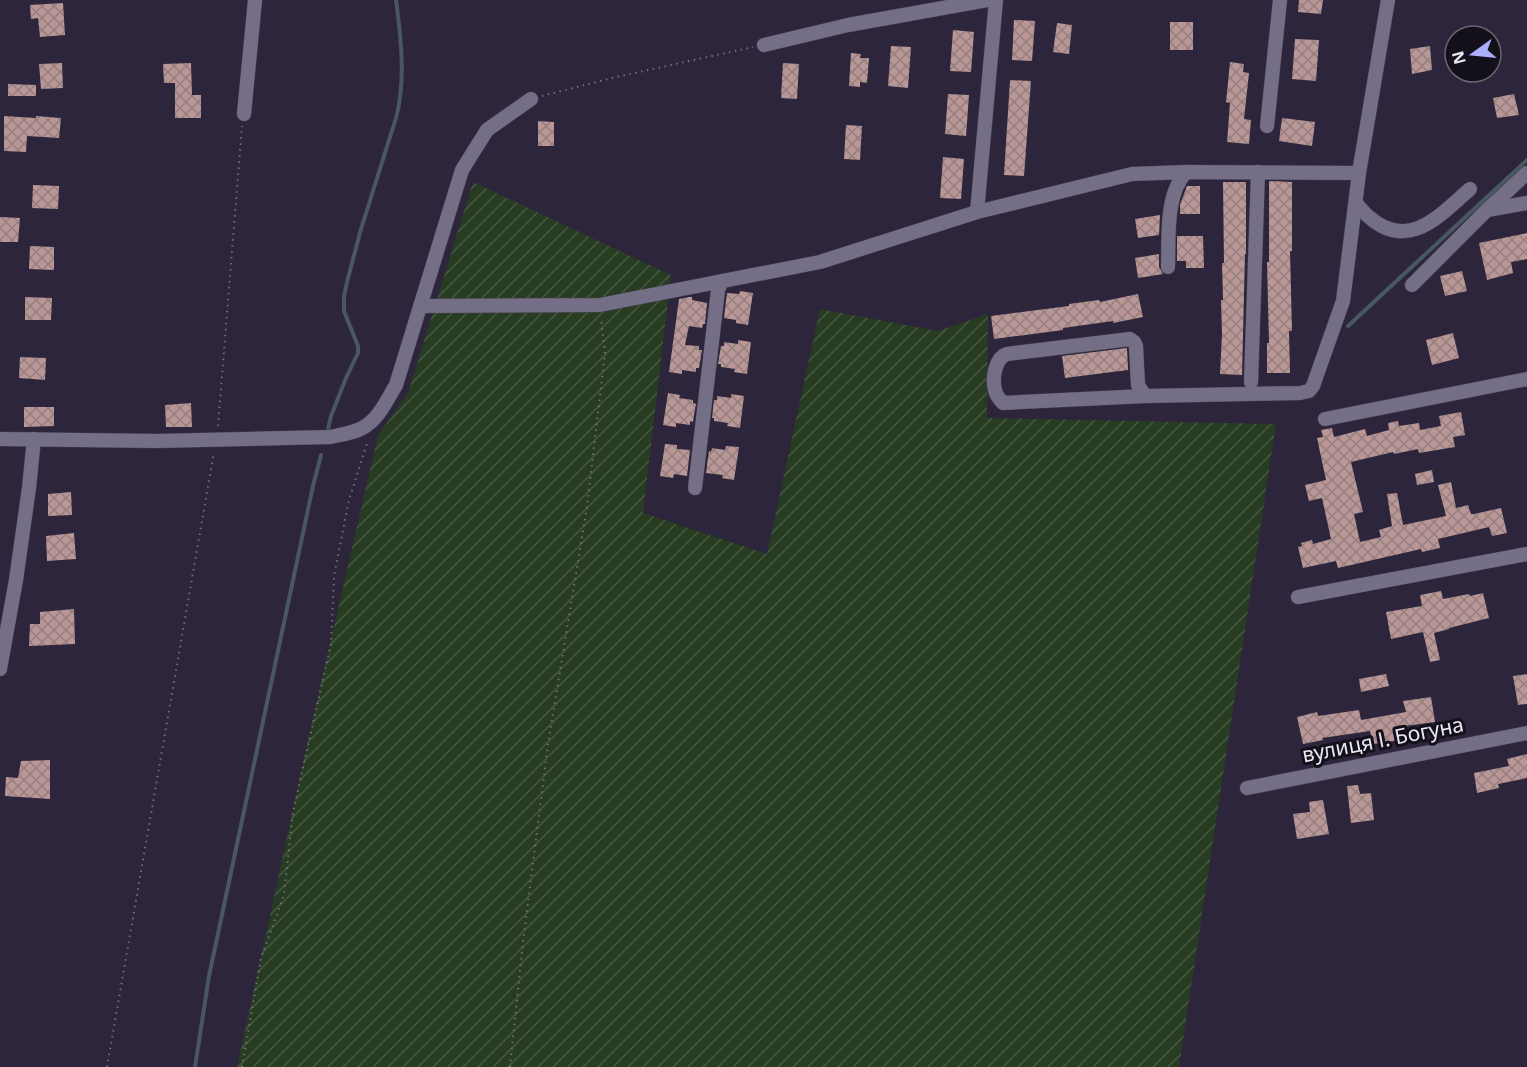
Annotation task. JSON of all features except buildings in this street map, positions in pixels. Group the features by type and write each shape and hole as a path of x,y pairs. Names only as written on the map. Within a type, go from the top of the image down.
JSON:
{"street":[{"path":"243,114 255,0"},
{"path":"764,45 944,4 987,0"},
{"path":"977,212 996,0"},
{"path":"1267,126 1280,0"},
{"path":"1145,396 1138,385 1136,346 1130,339 1007,354 1002,356 998,362 994,378 995,390 1002,403 1310,391 1344,301 1359,173 1388,0"},
{"path":"0,439 158,441 330,437 354,432 368,425 396,385 462,170 487,130 531,99"},
{"path":"1168,267 1170,216 1175,188 1186,172"},
{"path":"1251,382 1258,172"},
{"path":"420,306 600,305 820,262 977,212 1132,174 1359,173"},
{"path":"1412,285 1527,173"},
{"path":"1356,203 1369,218 1386,228 1398,232 1409,232 1442,214 1470,189"},
{"path":"1487,210 1527,203"},
{"path":"695,488 718,290 722,281"},
{"path":"1325,419 1527,379"},
{"path":"0,669 16,580 34,439"},
{"path":"1298,597 1527,554"},
{"name":"вулиця І. Богуна","path":"1247,788 1527,733"}],"path":[{"path":"531,99 612,78 764,45"},
{"path":"107,1067 216,440 243,114"},
{"path":"510,1067 548,744 587,507 605,353 600,305"},
{"path":"242,1067 261,958 284,895 293,812 331,644 334,576 349,500 369,436"}],"green space":[{"path":"473,182 671,275 643,513 767,554 820,309 938,331 988,314 987,418 1276,424 1179,1067 237,1067 311,727 378,435 408,393"}],"waterway":[{"path":"328,429 331,416 358,353 358,346 344,311 344,296 361,229 399,104 402,59 396,0"},
{"path":"1348,326 1527,160"},
{"path":"195,1067 209,976 321,455"}]}
